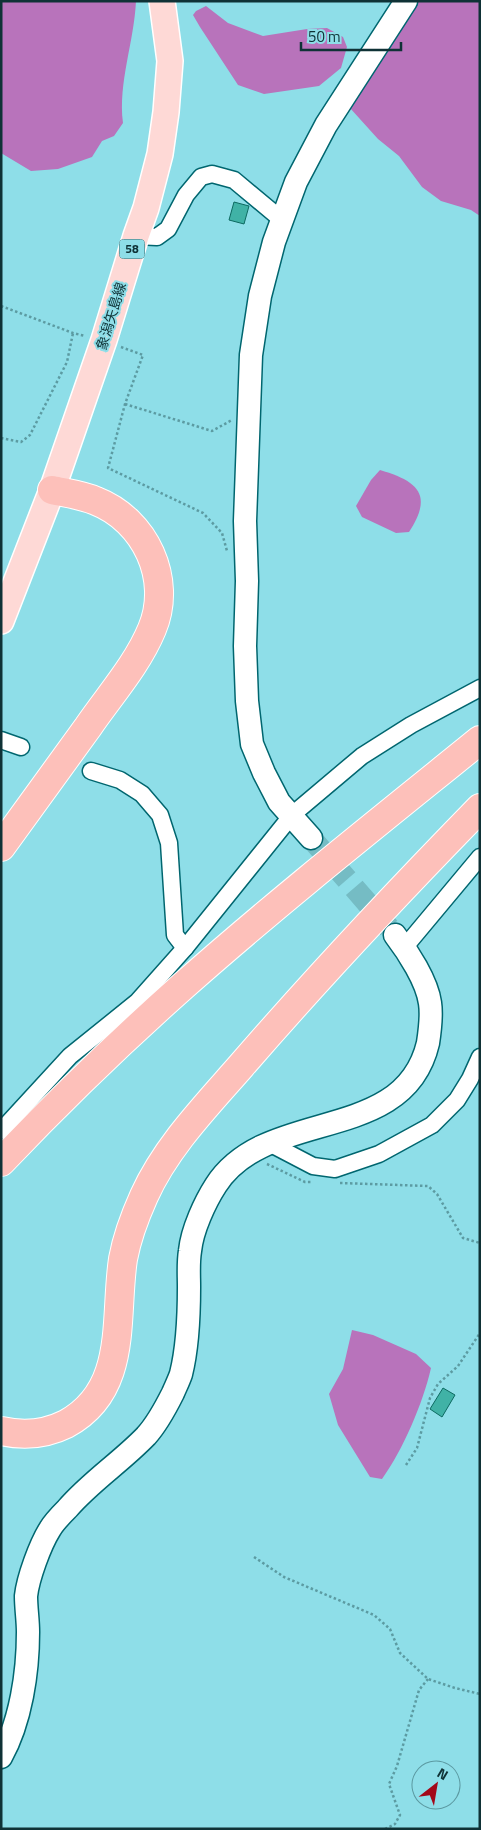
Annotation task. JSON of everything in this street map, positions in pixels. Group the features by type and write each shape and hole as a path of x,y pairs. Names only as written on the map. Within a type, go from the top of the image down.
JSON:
{"highway":[{"path":"1,819 129,640 139,619 142,599 142,578 135,559 124,542 108,527 52,490"},
{"path":"1,847 130,669 153,627 158,605 158,582 154,562 145,542 133,525 117,512 96,500 52,490"},
{"path":"1,1162 115,1049 189,981 259,921 480,740"},
{"path":"1,1431 16,1434 36,1433 58,1428 78,1417 94,1401 106,1383 114,1361 118,1338 120,1286 131,1226 144,1194 160,1166 206,1106 298,999 480,808"}],"main road":[{"name":"象潟矢島線","path":"1,621 52,490 104,340 146,208 157,163 166,112 170,61 162,1"}],"street":[{"path":"311,838 279,802 264,774 252,744 246,701 247,581 245,521 251,354 260,296 274,242 296,182 326,125 406,1"},
{"path":"136,236 157,237 168,229 186,195 201,177 212,174 234,180 282,220"},
{"path":"1,1132 70,1056 137,1002 185,948 292,815 362,756 411,725 480,688"},
{"path":"1,740 21,747"},
{"path":"90,771 120,780 142,794 160,815 168,843 175,935 185,948"},
{"path":"1,1756 9,1742 25,1683 28,1634 26,1596 30,1576 50,1528 74,1500 147,1435 167,1405 180,1375 188,1322 190,1249 198,1222 217,1183 239,1158 248,1153 268,1143 310,1128 354,1117 387,1102 409,1083 424,1058 430,1030 430,1002 421,979 400,941 480,857"},
{"path":"268,1143 313,1166 335,1169 379,1154 432,1125 456,1100 470,1079 480,1057"}],"path":[{"path":"1,306 74,333 104,340 143,356 125,404 108,468 203,513 222,533 229,557"},
{"path":"1,438 22,442 30,435 67,362 74,333"},
{"path":"125,404 212,430 248,412"},
{"path":"248,1153 304,1182 314,1182"},
{"path":"334,1183 428,1186 437,1194 463,1238 480,1243"},
{"path":"406,1465 417,1448 430,1398 438,1384 458,1366 480,1333"},
{"path":"254,1557 284,1577 374,1615 390,1629 400,1653 428,1679 480,1694"},
{"path":"385,1829 395,1824 400,1815 389,1784 397,1766 419,1690 428,1679"}],"shaded area":[{"path":"1,1 136,1 135,17 124,77 123,123 114,136 102,141 92,157 58,169 31,171 1,153"},
{"path":"418,1 480,1 480,216 471,210 441,201 422,187 399,156 378,139 350,108 360,88"},
{"path":"206,6 228,23 263,36 327,28 343,37 347,47 341,68 319,86 264,94 238,85 193,15 196,11"},
{"path":"380,470 404,479 418,491 421,499 420,508 409,532 396,533 362,517 356,506 371,480"},
{"path":"352,1330 373,1335 416,1354 431,1368 423,1396 411,1426 382,1479 370,1477 338,1425 329,1394 343,1369"}],"building":[{"path":"234,202 249,206 244,224 229,220"},
{"path":"443,1388 455,1395 442,1417 430,1409"}],"tunnel":[{"path":"311,838 389,928"}]}
